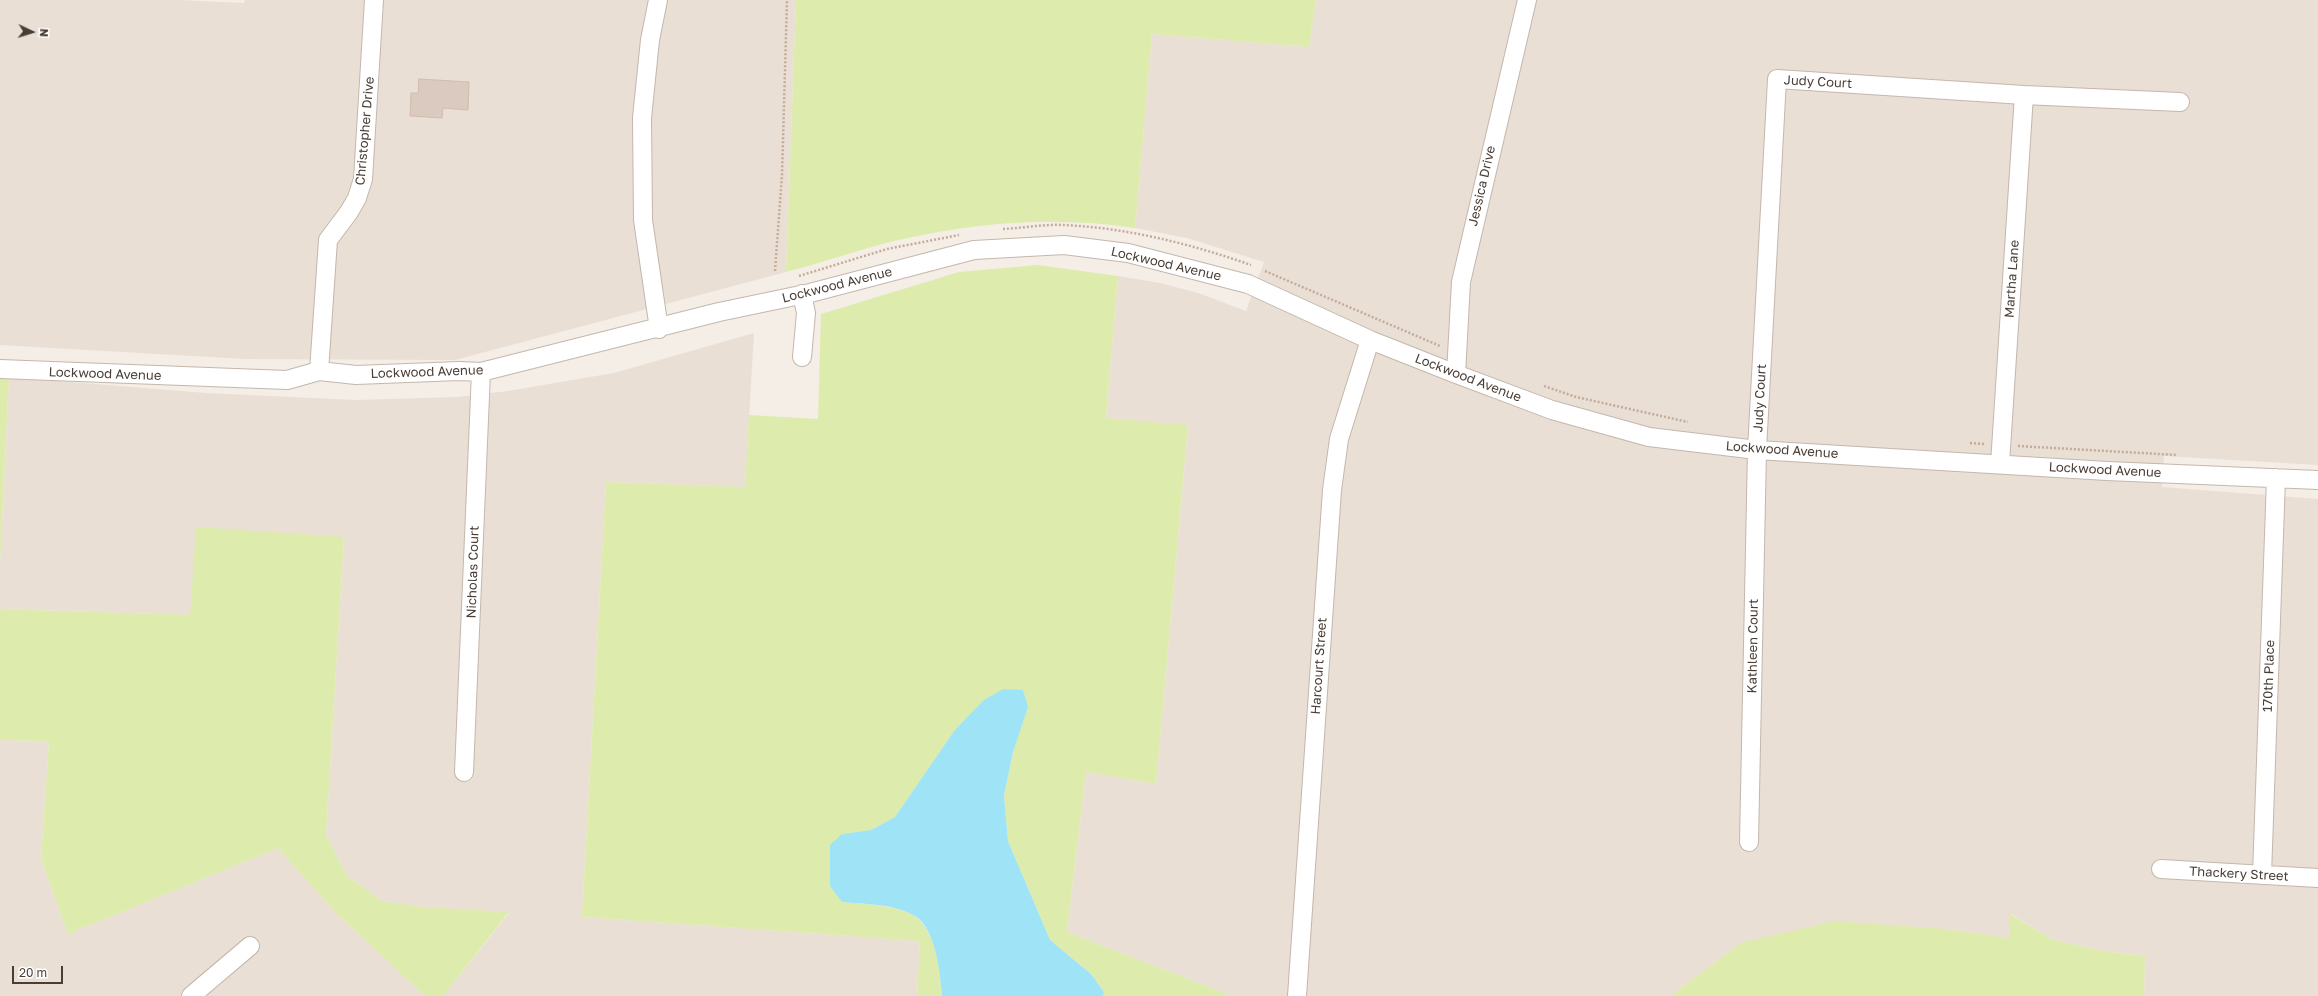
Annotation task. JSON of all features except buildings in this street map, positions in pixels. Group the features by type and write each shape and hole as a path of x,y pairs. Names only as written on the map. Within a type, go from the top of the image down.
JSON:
{"street":[{"name":"Christopher Drive","path":"319,371 328,240 349,212 357,198 363,179 374,0"},
{"path":"658,0 650,40 642,118 643,220 659,329"},
{"name":"Jessica Drive","path":"1456,374 1460,282 1527,0"},
{"name":"Judy Court","path":"1757,450 1777,79 2024,95 2180,102"},
{"name":"Martha Lane","path":"2000,464 2024,95"},
{"name":"Lockwood Avenue","path":"0,369 287,380 319,371 356,375 459,371 481,372 659,329 719,312 802,294 974,250 1064,245 1128,253 1248,284 1370,340 1456,374 1552,410 1649,437 1757,450 2318,480"},
{"path":"802,294 806,313 802,357"},
{"name":"Harcourt Street","path":"1297,996 1332,490 1339,439 1370,340"},
{"name":"Nicholas Court","path":"464,772 481,372"},
{"name":"Kathleen Court","path":"1749,842 1757,450"},
{"name":"170th Place","path":"2262,875 2276,478"},
{"name":"Thackery Street","path":"2161,869 2318,878"},
{"path":"191,996 250,946"}],"path":[{"path":"775,271 782,175 787,0"},
{"path":"996,230 1062,225 1099,228 1209,250 1252,266"},
{"path":"793,278 887,249 936,237 966,234"},
{"path":"1259,268 1458,353"},
{"path":"1538,385 1583,398 1692,423"},
{"path":"1969,443 2180,455"}],"shaded area":[{"path":"0,0 179,0 244,3 245,0 796,0 786,272 455,360 245,359 0,345"},
{"path":"1316,0 2318,0 2318,465 2164,456 2162,487 2318,499 2318,996 2144,996 2145,956 2102,951 2051,939 2011,914 2009,938 1946,929 1741,943 1674,993 1674,996 1232,996 1067,932 1086,772 1156,784 1188,426 1106,418 1118,276 1160,283 1198,293 1246,311 1264,262 1187,238 1135,228 1152,34 1309,47"},
{"path":"754,333 745,487 606,482 582,917 920,941 917,996 443,996 509,913 423,907 382,901 347,876 326,835 344,538 190,615 0,609 0,564 9,377 206,393 355,400 457,397 508,391 614,373"},
{"path":"0,740 49,741 41,859 68,934 278,848 336,913 425,996 0,996"}],"green space":[{"path":"796,0 1316,0 1309,47 1152,34 1135,228 1077,222 1048,222 961,228 903,239 786,272"},
{"path":"1038,265 1118,276 1106,418 1188,425 1156,784 1086,772 1067,932 1232,996 1103,996 1104,992 1091,974 1050,940 1008,841 1004,796 1013,752 954,731 895,817 871,830 842,834 842,902 869,904 901,910 916,917 929,934 933,943 938,964 942,996 917,996 920,941 582,917 606,482 745,487 749,415 818,419 821,314 959,272"},
{"path":"0,377 9,377 0,564"},
{"path":"196,527 344,537 326,835 347,876 382,901 423,907 509,912 443,996 425,996 336,913 278,848 68,934 41,859 49,741 0,740 0,609 190,615"},
{"path":"2010,914 2051,939 2102,951 2145,956 2144,996 1674,996 1674,993 1741,943 1834,921 1946,929 2009,938"}],"water":[{"path":"1003,689 1023,690 1028,707 1013,752 1004,796 1008,841 1050,940 1091,974 1104,992 1103,996 942,996 936,952 928,931 922,922 915,916 898,909 879,905 842,902 830,886 830,845 842,834 871,830 895,817 954,731 984,700"}]}
